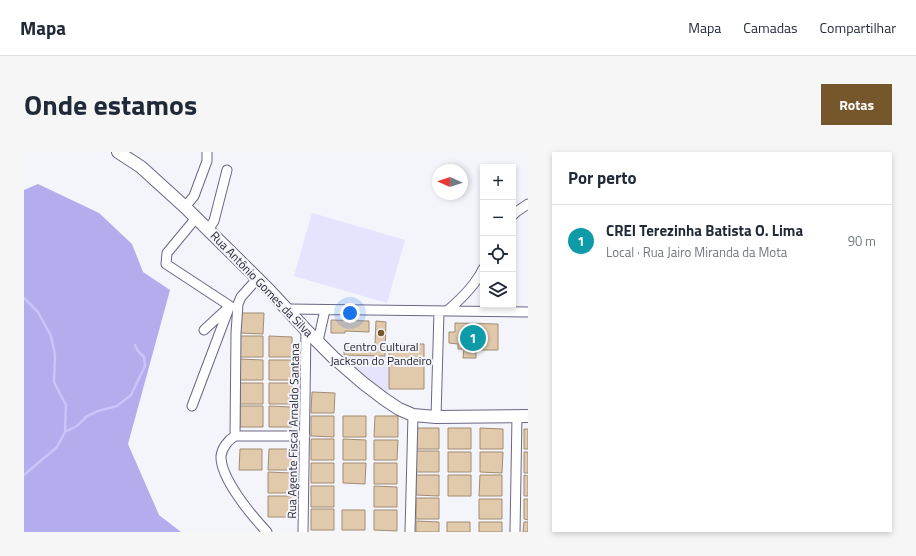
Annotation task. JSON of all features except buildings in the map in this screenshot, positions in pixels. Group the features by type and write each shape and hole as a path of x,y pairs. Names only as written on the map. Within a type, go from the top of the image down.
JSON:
{"street":[{"name":"Rua Antônio Gomes da Silva","path":"118,152 141,167 185,207 258,278 333,357 363,383 399,409 413,415 436,417 523,416"},
{"path":"185,207 194,196 207,161 207,152"},
{"path":"208,230 214,222 227,170"},
{"path":"516,212 528,204"},
{"path":"196,218 167,253 166,264 234,305"},
{"path":"436,417 443,311 463,296 481,272"},
{"path":"204,330 234,305 258,278"},
{"path":"192,406 234,305"},
{"path":"234,305 236,333 235,436"},
{"path":"288,309 528,312"},
{"path":"318,341 325,310"},
{"name":"Rua Agente Fiscal Arnaldo Santana","path":"303,532 306,330"},
{"path":"410,532 413,415"},
{"path":"515,532 523,416"},
{"path":"267,532 240,498 228,478 223,467 221,456 223,448 231,438 235,436 305,436"}],"shaded area":[{"path":"38,184 99,213 132,244 143,272 170,290 128,444 159,515 181,532 24,532 24,190"},
{"path":"312,213 405,240 387,303 294,276"},
{"path":"335,356 389,356 388,400"}],"waterway":[{"path":"24,298 38,312 51,336 55,355 54,382 66,405 65,432 57,447 24,475"},
{"path":"65,432 77,426 87,416 98,411 117,406 131,395 145,366 144,357 135,345"}],"place":[{"name":"Centro Cultural Jackson do Pandeiro","path":"381,333"},
{"name":"CREI Terezinha Batista O. Lima","path":"473,338"}]}
